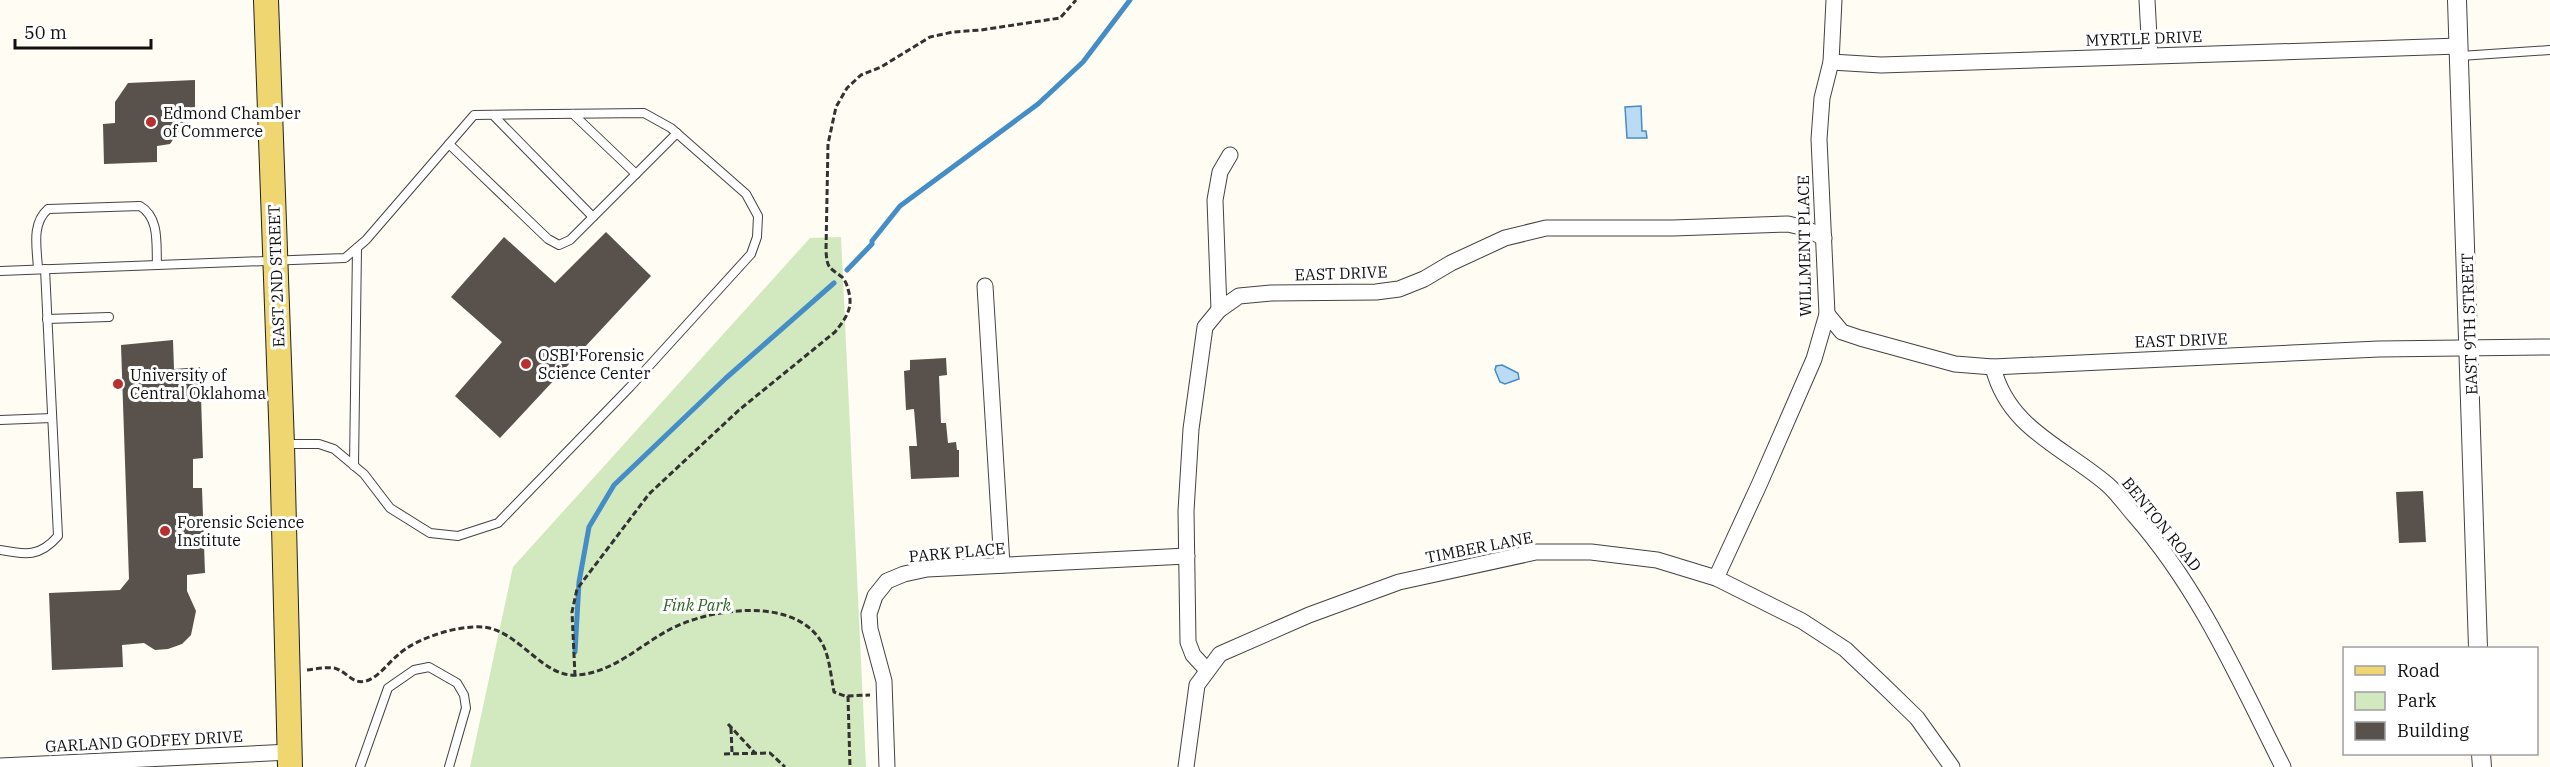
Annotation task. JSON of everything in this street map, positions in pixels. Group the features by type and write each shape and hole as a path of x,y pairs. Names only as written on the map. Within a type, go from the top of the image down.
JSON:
{"main road":[{"name":"EAST 2ND STREET","path":"266,0 282,444 290,760"}],"street":[{"name":"WILLMENT PLACE","path":"1716,578 1814,358 1827,314 1819,139 1822,99 1831,62 1834,0"},
{"path":"2147,0 2150,55"},
{"name":"EAST 9TH STREET","path":"2457,0 2478,647"},
{"name":"MYRTLE DRIVE","path":"1831,62 1881,65 2150,55 2459,51"},
{"path":"1219,310 1215,200 1220,172 1230,155"},
{"name":"EAST DRIVE","path":"1206,669 1193,655 1188,642 1186,512 1191,429 1205,327 1219,310 1239,296 1399,289 1424,279 1451,263 1505,238 1546,228 1673,228 1788,224 1805,228 1824,238"},
{"path":"985,286 1002,565"},
{"name":"EAST DRIVE","path":"1827,314 1842,332 1860,338 1955,364 1993,367 2470,346 2550,347"},
{"name":"BENTON ROAD","path":"1993,367 1998,388 2031,429 2109,486 2150,533 2186,580 2283,767"},
{"name":"TIMBER LANE","path":"1186,767 1197,685 1206,669 1220,654 1249,640 1399,582 1536,552 1591,552 1657,561 1716,578 1802,621 1845,649 1917,718 1952,767"},
{"name":"PARK PLACE","path":"887,767 884,681 870,629 869,614 875,596 887,581 904,574 927,569 1188,556"},
{"name":"GARLAND GODFEY DRIVE","path":"0,766 290,760"}],"lane":[{"path":"2459,51 2550,50"},
{"path":"0,271 345,258 357,248 474,115 644,113 677,133 746,194 758,216 757,237 751,254 630,387 498,523 458,536 430,533 390,508 364,474 334,449 319,444 282,444"},
{"path":"573,114 636,174"},
{"path":"493,115 592,218"},
{"path":"449,144 548,239 559,245 570,240 677,133"},
{"path":"0,550 22,554 47,549 58,536 47,320 36,231 40,216 48,209 140,206 149,212 155,224 157,265"},
{"path":"354,466 357,248"},
{"path":"47,320 109,317"},
{"path":"0,420 52,418"},
{"path":"360,767 388,688 414,670 429,667 457,683 464,695 465,708 449,767"}],"path":[{"path":"575,676 572,612 577,589 649,494 739,410 835,332 851,306 843,278 832,272 827,261 826,250 828,144 836,106 847,88 861,75 881,67 930,37 1060,18 1076,0"},
{"path":"287,671 333,668 341,670 353,680 365,681 376,675 398,654 419,641 445,632 477,627 494,629 505,634 547,666 575,676 604,668 666,632 698,618 731,610 784,615 805,626 818,637 824,647 834,692 848,696 885,694"},
{"path":"848,696 850,767"},
{"path":"732,753 730,726 755,753"},
{"path":"723,754 770,753 785,767"}],"green space":[{"name":"Fink Park","path":"841,237 866,767 470,767 513,567 810,238"}],"water":[{"path":"1641,106 1642,131 1646,131 1647,138 1627,138 1625,107"},
{"path":"1502,365 1518,373 1519,379 1505,384 1500,382 1495,370 1496,366"}],"building":[{"name":"Edmond Chamber of Commerce","path":"195,80 195,121 179,123 179,131 170,144 157,146 157,162 104,164 103,124 115,123 115,102 128,83"},
{"name":"OSBI Forensic Science Center","path":"606,232 651,276 500,438 455,396 502,342 451,297 504,237 555,283"},
{"name":"Forensic Science Institute","path":"173,340 174,369 200,367 203,458 193,459 193,488 202,488 205,573 187,575 187,591 196,611 191,635 182,644 168,649 155,650 144,643 122,645 123,667 52,670 49,593 120,590 129,579 121,345"},
{"path":"946,358 947,375 939,376 941,423 946,423 948,443 956,442 957,450 959,450 959,477 911,479 909,446 917,446 914,409 906,410 904,371 910,370 910,360"},
{"path":"2423,491 2426,542 2399,543 2396,492"}],"waterway":[{"path":"847,270 872,244 900,206 1038,104 1083,62 1130,0"},
{"path":"575,652 579,582 589,527 614,485 726,378 834,283"}],"place":[{"name":"Edmond Chamber of Commerce","path":"151,122"},
{"name":"OSBI Forensic Science Center","path":"526,364"},
{"name":"University of Central Oklahoma","path":"118,384"},
{"name":"Forensic Science Institute","path":"165,531"}]}
